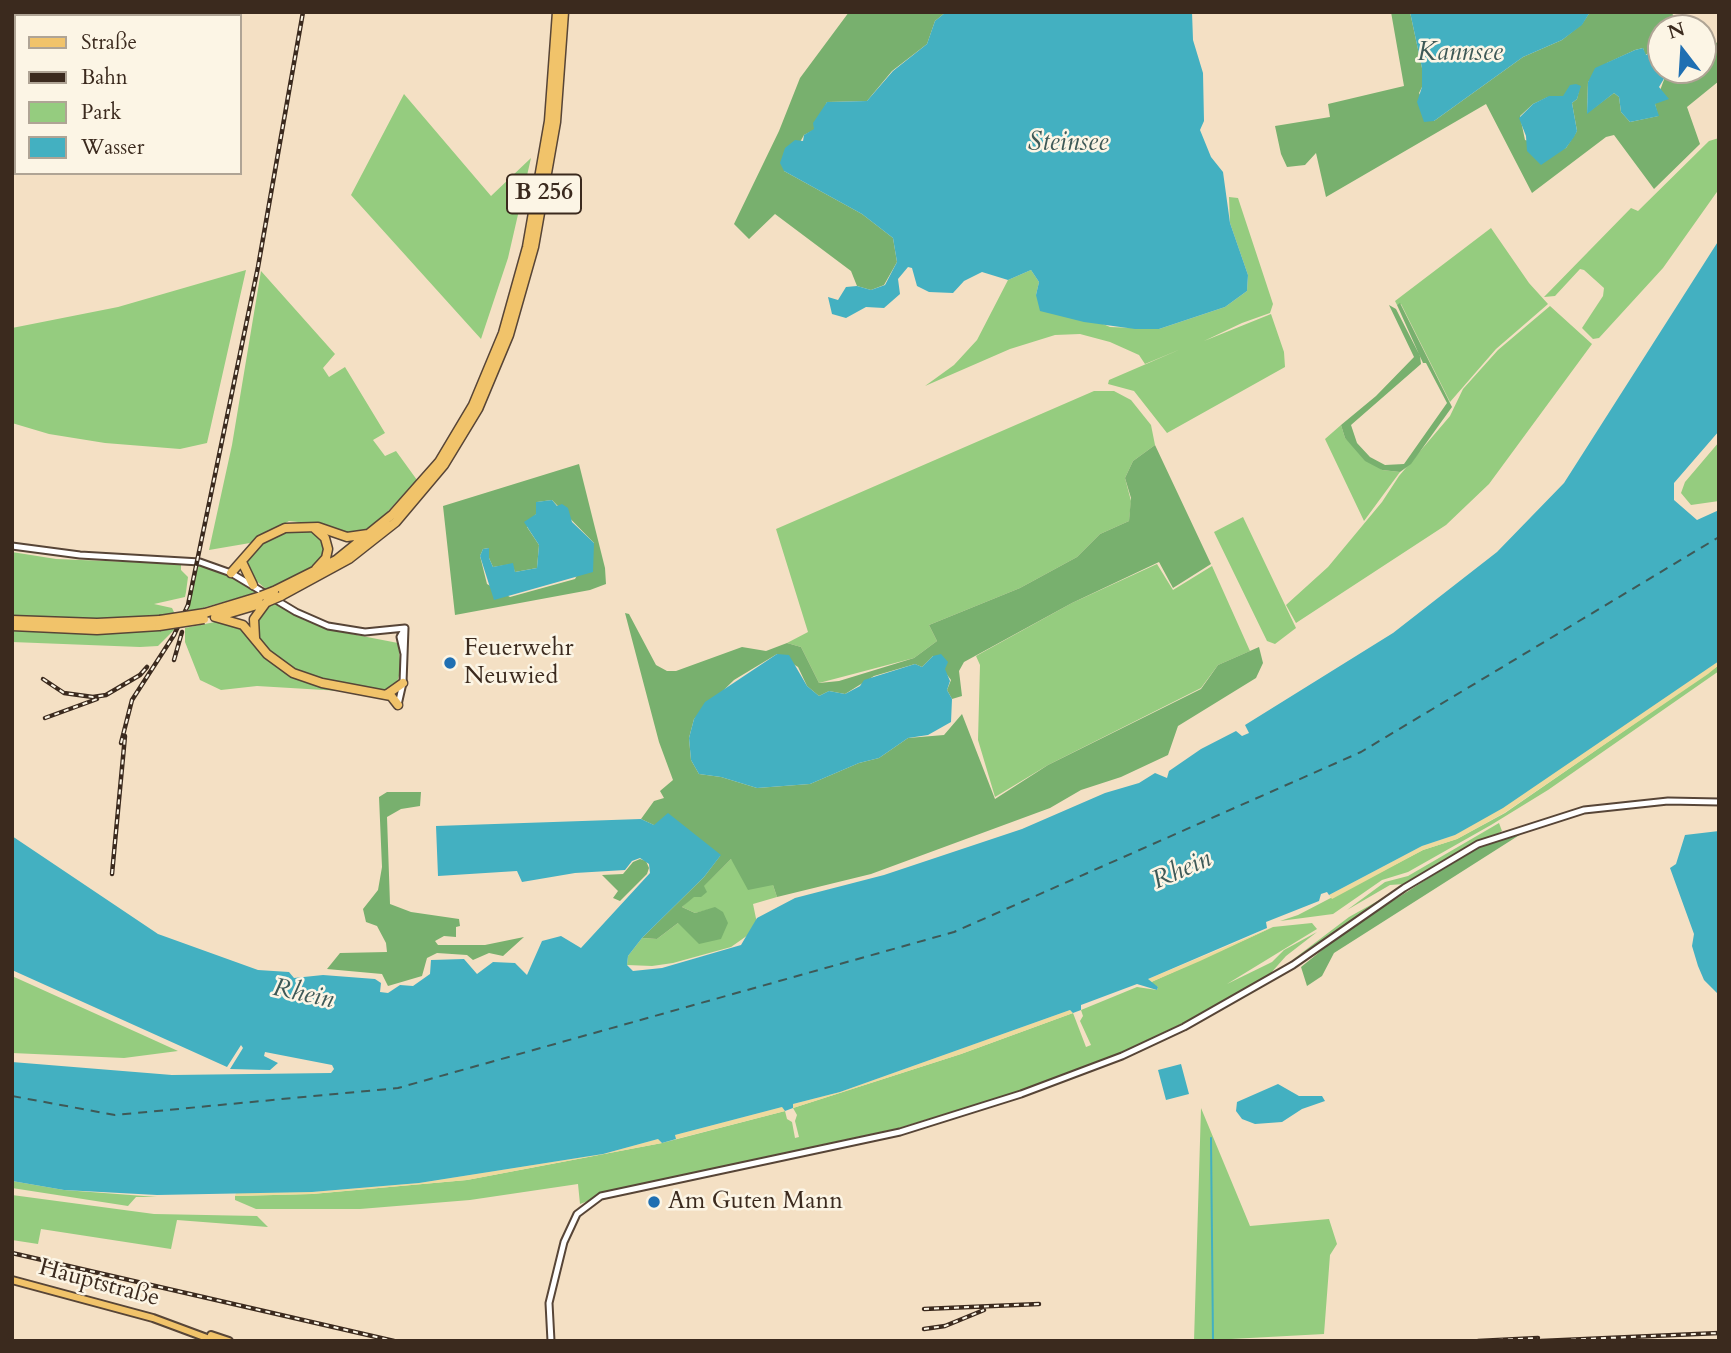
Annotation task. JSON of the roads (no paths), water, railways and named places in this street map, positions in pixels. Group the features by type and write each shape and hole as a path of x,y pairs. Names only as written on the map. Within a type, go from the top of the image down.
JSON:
{"highway":[{"name":"B 256","path":"500,350 519,281 540,179 552,99 557,12"},
{"name":"B 256","path":"205,616 215,617 277,594 349,559 415,503 457,447 493,369 525,280 542,205 558,100 564,12"},
{"name":"B 256","path":"277,594 309,576 373,532 411,496 439,462 493,369"},
{"path":"231,573 248,553 274,531 296,526 312,527 347,537 373,532"},
{"path":"309,576 323,562 328,549 322,535 312,527"},
{"path":"231,573 237,572 248,553"},
{"path":"243,564 253,584"},
{"name":"B 256","path":"12,626 72,630 160,623 205,616 264,599"},
{"path":"255,638 254,619 264,599"},
{"path":"215,617 239,623 272,659 293,673 313,681 393,697 398,705"},
{"name":"B 256","path":"12,620 97,624 160,623"},
{"path":"386,695 403,683"},
{"path":"371,694 398,705"}],"main road":[{"name":"Hauptstraße","path":"12,1280 229,1341"},
{"name":"Hauptstraße","path":"176,1326 215,1341"}],"street":[{"path":"12,546 80,555 181,559 211,565 253,584 317,622 353,631 380,632 405,628"},
{"path":"405,628 400,641 405,657"},
{"path":"398,705 403,683 405,628"},
{"path":"380,632 400,641"},
{"path":"551,1341 548,1303 564,1241 577,1214 593,1200 900,1132 1021,1094 1122,1056 1184,1027 1293,965 1404,888 1478,844 1584,810 1668,802 1719,802"}],"water":[{"name":"Steinsee","path":"946,12 1192,12 1193,40 1203,73 1204,121 1200,130 1211,157 1223,172 1230,223 1248,275 1247,291 1225,307 1159,329 1135,329 1084,322 1040,311 1036,295 1039,282 1031,270 1008,280 982,272 964,281 953,293 929,292 917,286 912,268 908,267 898,279 900,294 884,308 866,307 846,318 832,314 828,297 838,300 846,287 857,286 871,290 885,285 897,262 893,238 862,214 784,171 780,163 785,148 795,140 803,141 804,135 814,129 813,123 827,102 867,101 893,71 927,44 935,21"},
{"name":"Kannsee","path":"1410,12 1590,12 1582,25 1562,40 1523,57 1434,121 1424,122 1417,102 1422,87 1422,68"},
{"path":"1643,48 1646,55 1647,84 1661,84 1659,87 1669,99 1655,104 1659,116 1630,122 1621,112 1619,97 1614,93 1587,114 1588,82 1595,68 1635,50"},
{"path":"1570,85 1581,86 1577,99 1572,103 1577,131 1566,148 1541,165 1527,151 1526,136 1519,118 1533,104 1549,96 1563,96"},
{"name":"Rhein","path":"1719,240 1719,431 1674,483 1674,500 1697,520 1719,510 1719,661 1503,808 1455,835 1422,846 1329,895 1327,892 1321,894 1319,901 1266,922 1267,928 1148,979 1158,987 1157,990 1137,984 1081,1005 1081,1010 1073,1013 1070,1010 840,1092 793,1104 793,1108 785,1111 782,1107 675,1135 676,1139 662,1143 658,1139 603,1154 419,1183 312,1192 157,1195 64,1190 12,1181 12,1062 172,1075 331,1073 334,1069 332,1065 265,1052 264,1056 278,1063 270,1070 230,1069 243,1048 241,1045 227,1067 12,970 12,836 158,934 258,970 289,972 294,978 323,975 375,979 381,983 380,992 388,993 400,985 413,986 430,974 431,960 464,959 477,974 493,962 515,963 527,975 542,941 561,936 581,948 650,873 649,864 640,858 632,861 625,870 575,873 522,882 517,871 438,876 436,826 641,819 654,825 668,813 721,855 704,877 642,938 628,956 627,965 633,971 662,968 741,945 757,918 795,898 884,875 1022,829 1105,793 1139,783 1155,773 1167,778 1169,771 1201,749 1236,731 1242,736 1249,733 1245,725 1393,633 1497,552 1564,483"},
{"path":"552,500 557,506 562,504 568,508 572,522 594,543 593,572 494,600 480,556 483,549 489,548 493,567 513,563 515,572 537,568 539,545 524,522 536,514 536,502"},
{"path":"777,654 789,655 807,686 819,696 829,691 845,694 860,686 864,680 915,664 922,667 933,656 941,654 948,662 945,669 950,681 947,690 952,699 951,722 928,735 908,738 879,758 859,763 810,784 757,788 721,777 699,774 691,760 689,738 694,719 705,702"},
{"path":"1719,831 1719,995 1704,980 1698,966 1692,946 1694,934 1670,868 1676,864 1685,835"},
{"path":"1181,1064 1189,1094 1166,1100 1158,1070"},
{"path":"1278,1084 1299,1096 1322,1096 1325,1101 1302,1109 1282,1122 1255,1124 1242,1119 1236,1111 1237,1102"}],"waterway":[{"path":"1211,1138 1213,1341"}],"railway":[{"path":"121,743 132,700 174,635 188,605 258,267 303,12"},
{"path":"174,660 182,632"},
{"path":"43,679 64,693 93,697 106,695 140,675 147,667"},
{"path":"45,718 97,699"},
{"path":"112,874 125,736"},
{"path":"12,1253 394,1341"},
{"path":"924,1309 1039,1304"},
{"path":"924,1329 945,1326 984,1310"},
{"path":"1541,1341 1719,1333"},
{"path":"1478,1341 1538,1338"}],"place":[{"name":"Feuerwehr Neuwied","path":"450,663"},
{"name":"Am Guten Mann","path":"654,1202"}]}
